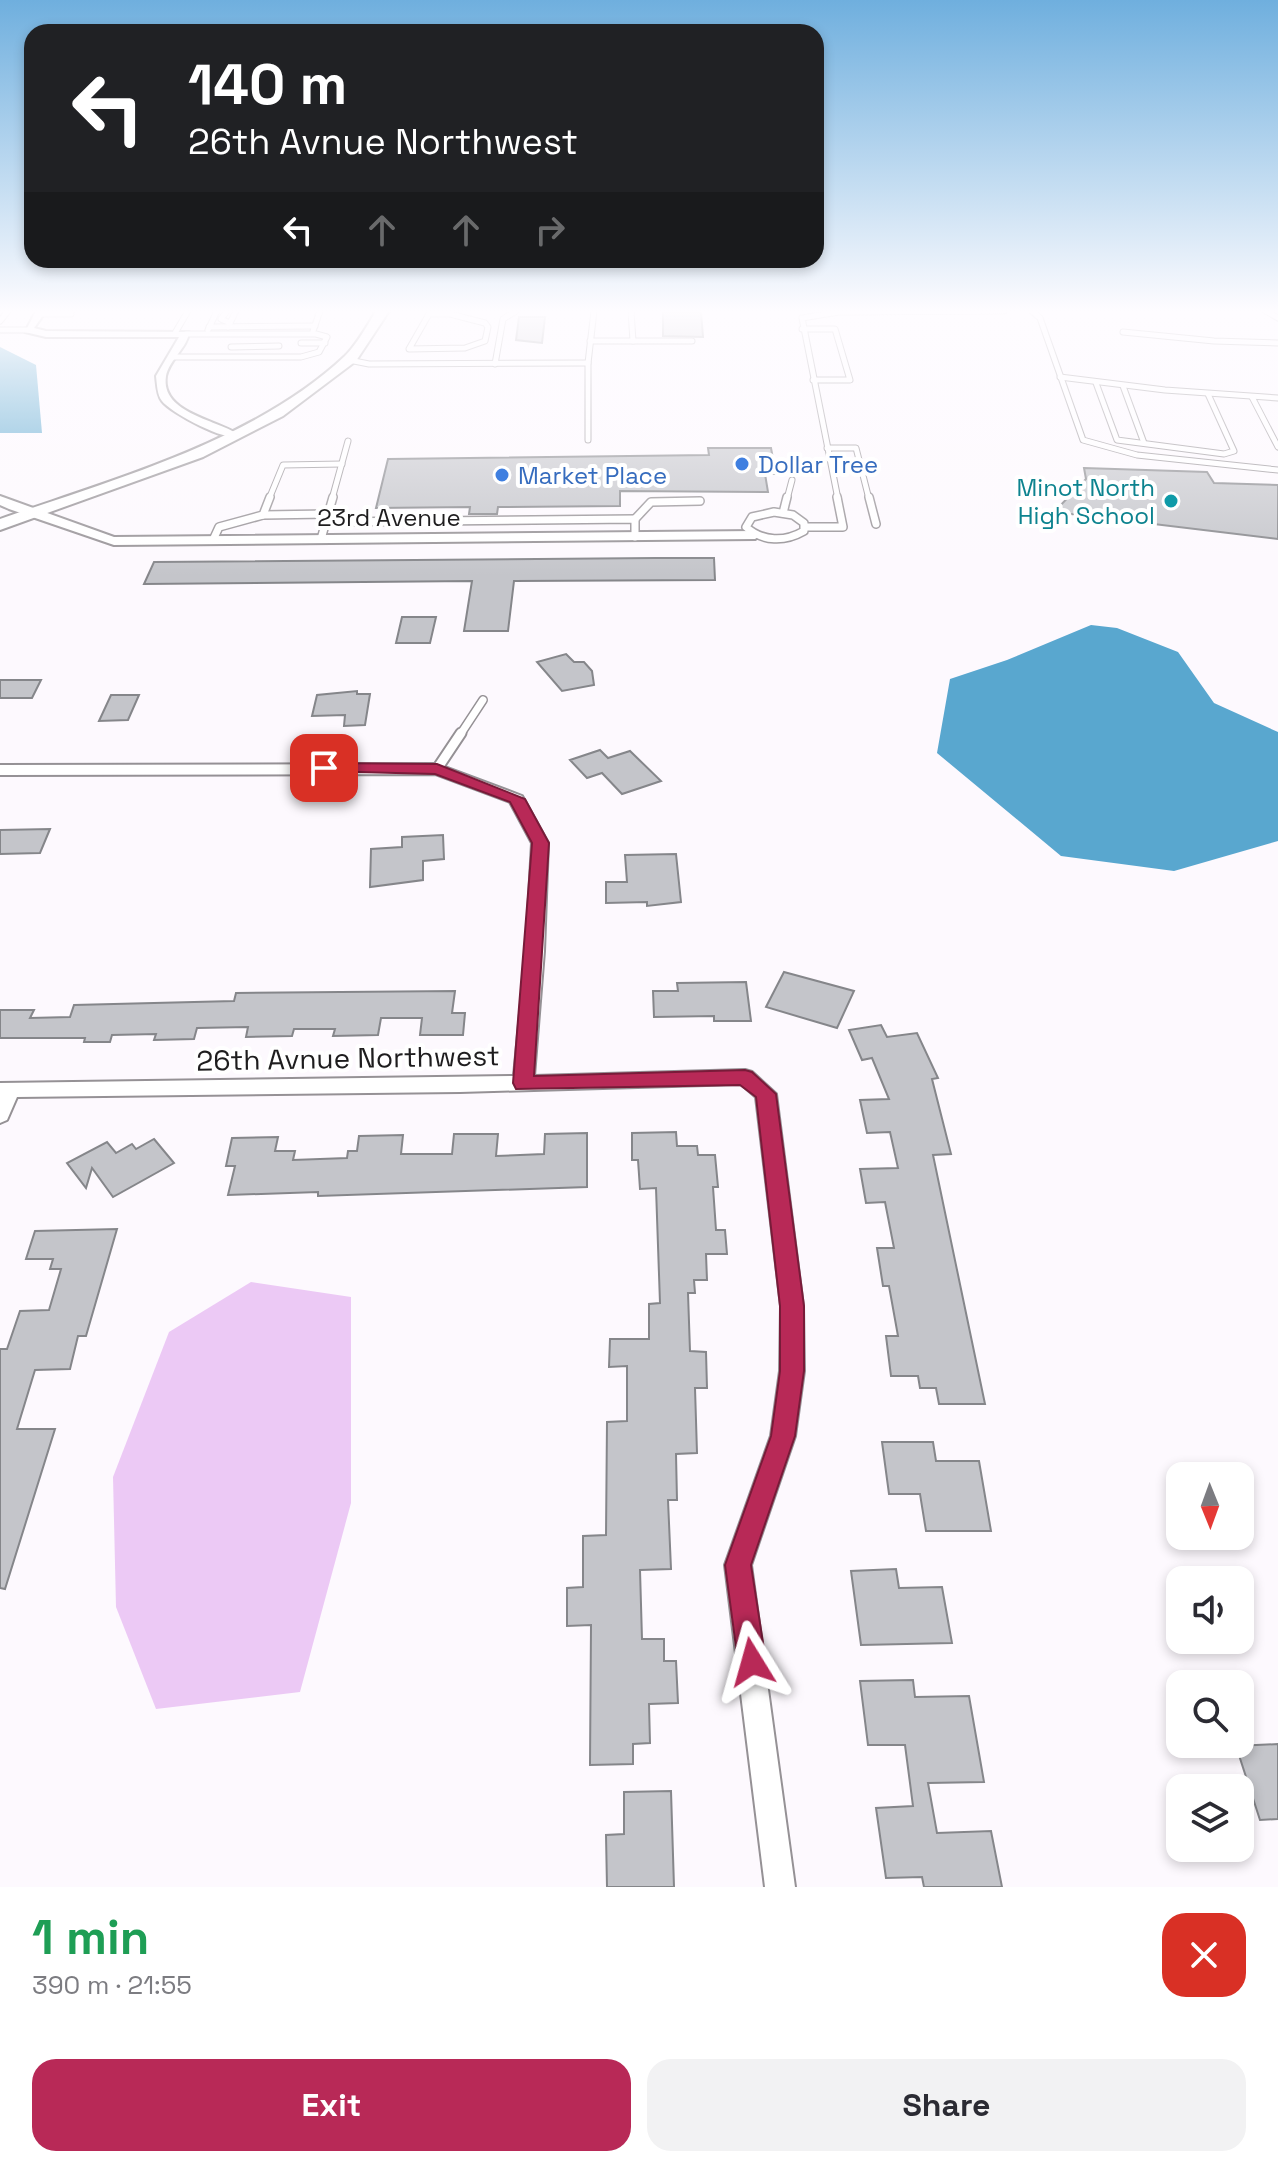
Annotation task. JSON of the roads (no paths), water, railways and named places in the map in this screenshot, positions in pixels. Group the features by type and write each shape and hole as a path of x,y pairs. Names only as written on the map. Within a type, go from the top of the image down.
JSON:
{"street":[{"path":"166,399 182,413 235,436"},
{"path":"0,525 198,454 300,399"},
{"name":"23rd Avenue","path":"0,500 29,515 52,520 91,537 114,541 755,535"},
{"path":"0,770 437,769 516,799 540,843 523,1083"},
{"name":"26th Avnue Northwest","path":"5,1090 745,1077 766,1094 792,1306 792,1371 783,1436 738,1565 780,1887"},
{"path":"0,1115 5,1090"}],"lane":[{"path":"588,399 588,440"},
{"path":"806,527 800,518 783,513 764,513 749,519 746,527 755,535 783,540 799,535 806,527 843,527 817,399"},
{"path":"1068,399 1083,440 1137,455 1278,470"},
{"path":"1102,399 1117,440 1224,454 1234,451 1210,399"},
{"path":"1128,399 1144,443"},
{"path":"1253,399 1278,447"},
{"path":"321,539 348,441"},
{"path":"827,448 856,448 876,524"},
{"path":"263,515 283,465 342,464"},
{"path":"783,513 792,480"},
{"path":"635,537 635,519 651,502 700,501"},
{"path":"213,540 219,527 263,515 328,514"},
{"path":"326,522 635,519"},
{"path":"437,769 483,700"}],"water":[{"path":"0,399 39,399 42,433 0,433"},
{"path":"1091,625 1117,628 1178,652 1214,703 1278,732 1278,841 1174,871 1061,856 937,753 950,679 1007,660"}],"place":[{"name":"Dollar Tree","path":"742,464"},
{"name":"Market Place","path":"502,475"},
{"name":"Minot North High School","path":"1171,501"}]}
